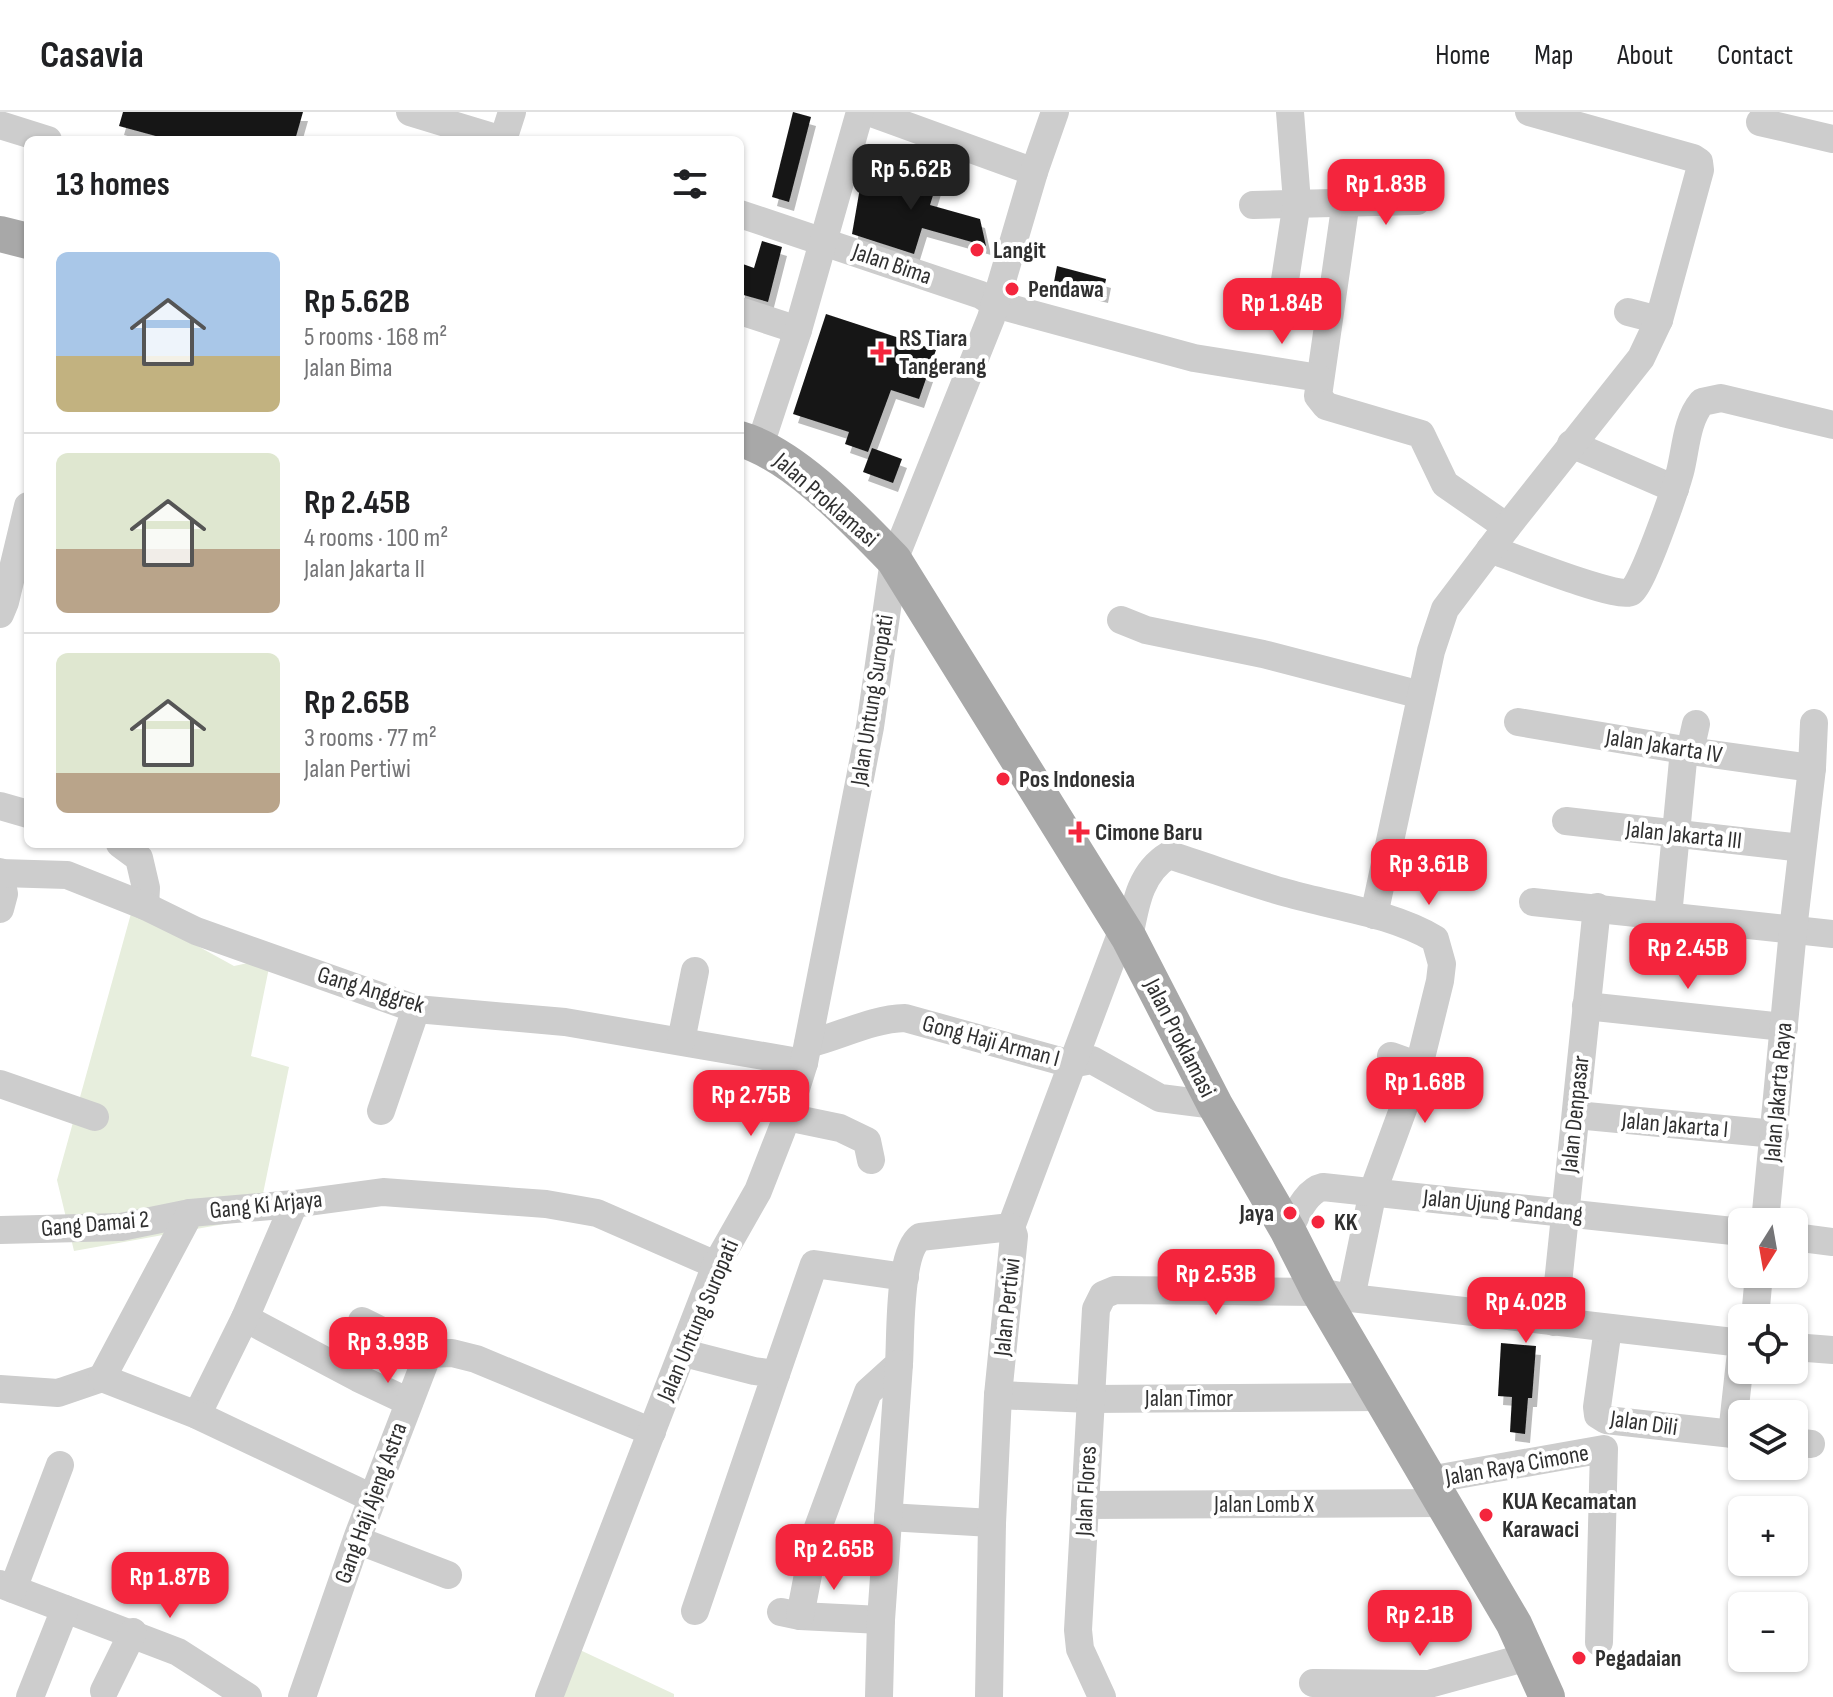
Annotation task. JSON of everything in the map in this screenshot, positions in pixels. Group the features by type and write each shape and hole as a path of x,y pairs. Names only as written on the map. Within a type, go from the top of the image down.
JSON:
{"main road":[{"path":"0,234 24,240"},
{"name":"Jalan Proklamasi","path":"750,442 777,454 855,521 894,560 1126,933 1215,1105 1288,1231 1335,1295 1381,1397 1531,1656 1547,1697"}],"street":[{"path":"410,112 489,136"},
{"path":"503,136 512,112"},
{"path":"750,442 798,330 860,112"},
{"path":"869,112 1034,172"},
{"name":"Jalan Untung Suropati","path":"549,1697 716,1265 758,1191 787,1117 806,1054 870,727 894,560 995,304 1055,112"},
{"path":"1285,280 1297,202 1290,112"},
{"path":"1374,915 1431,651 1445,609 1641,358 1659,320 1691,206 1699,162 1529,112"},
{"path":"1760,122 1833,139"},
{"path":"0,125 35,136"},
{"path":"1346,201 1318,396 1326,406 1421,434 1445,484 1498,538 1584,583 1620,594 1629,594 1635,589 1675,489 1692,419 1702,402 1721,398 1833,425"},
{"path":"1253,205 1417,201"},
{"name":"Jalan Bima","path":"744,215 823,240 981,295 995,304 1192,370 1319,378"},
{"path":"744,312 798,330"},
{"path":"1628,312 1659,320"},
{"path":"1571,444 1675,489"},
{"path":"0,614 24,523"},
{"path":"1121,620 1146,630 1263,654 1421,695"},
{"name":"Jalan Jakarta IV","path":"1518,722 1687,751 1812,768"},
{"name":"Jalan Jakarta Raya","path":"1767,1208 1814,723"},
{"path":"1668,916 1675,833 1687,751 1696,724"},
{"path":"0,806 24,813"},
{"name":"Jalan Jakarta III","path":"1566,821 1802,848"},
{"path":"125,848 139,858 146,888 145,906"},
{"path":"1011,1227 1071,1064 1126,933 1140,887 1161,860 1169,855 1287,893 1374,915 1425,933 1435,939 1440,950 1440,981 1419,1066 1335,1295 1728,1341"},
{"path":"0,873 4,894 0,909"},
{"name":"Gang Anggrek","path":"0,873 67,875 145,906 196,931 416,1009 565,1022 681,1041 806,1054"},
{"path":"1533,902 1833,934"},
{"name":"Jalan Denpasar","path":"1554,1322 1597,907"},
{"path":"681,1041 695,971"},
{"path":"1586,1006 1784,1027"},
{"path":"381,1111 416,1009"},
{"name":"Gong Haji Arman I","path":"806,1054 830,1039 882,1018 905,1018 1071,1064 1092,1060 1160,1098 1215,1105"},
{"path":"1391,1056 1419,1066"},
{"path":"0,1084 95,1117"},
{"name":"Jalan Jakarta I","path":"1576,1115 1775,1134"},
{"path":"787,1117 840,1128 867,1141 871,1160"},
{"name":"Jalan Ujung Pandang","path":"1288,1231 1315,1188 1373,1191 1728,1230"},
{"name":"Gang Ki Arjaya","path":"102,1378 190,1213 383,1192 546,1204 597,1213 716,1265"},
{"path":"197,1415 245,1318 294,1204"},
{"name":"Gang Damai 2","path":"0,1230 121,1227 190,1213"},
{"name":"Jalan Pertiwi","path":"879,1697 881,1620 905,1277 912,1243 920,1237 1011,1227 1014,1236 998,1395 992,1523 989,1697"},
{"path":"1808,1239 1833,1242"},
{"path":"695,1611 808,1274 814,1264 905,1277"},
{"name":"Jalan Flores","path":"1099,1696 1080,1649 1078,1630 1096,1309 1103,1295 1115,1290 1335,1295"},
{"path":"245,1318 409,1402"},
{"path":"362,1321 428,1354 452,1353 476,1359 652,1432"},
{"name":"Jalan Dili","path":"1608,1328 1598,1415 1606,1420 1728,1434"},
{"path":"1808,1348 1833,1350"},
{"path":"684,1353 776,1374"},
{"name":"Gang Haji Ajeng Astra","path":"302,1697 372,1498 428,1354"},
{"path":"881,1620 790,1614 868,1392 899,1364"},
{"path":"0,1389 58,1393 102,1378 197,1415 372,1498"},
{"name":"Jalan Timor","path":"998,1395 1090,1399 1381,1397"},
{"name":"Jalan Raya Cimone","path":"1436,1492 1604,1449 1599,1642"},
{"path":"60,1465 7,1586 133,1632 178,1652 248,1697"},
{"name":"Jalan Lomb X","path":"1086,1505 1436,1492"},
{"path":"888,1517 992,1523"},
{"path":"357,1540 448,1575"},
{"path":"30,1697 65,1609"},
{"path":"104,1691 133,1632"},
{"path":"1313,1683 1429,1684 1531,1656"}],"green space":[{"path":"132,910 234,966 271,958 251,1056 289,1067 258,1218 74,1251 57,1180"},
{"path":"580,1650 674,1694 674,1697 563,1697"}],"building":[{"path":"123,112 303,112 296,136 156,136 119,126"},
{"path":"793,112 811,117 789,202 772,197"},
{"path":"921,153 944,160 930,205 980,219 986,246 922,228 914,254 852,234 861,182 908,195"},
{"path":"762,241 782,247 768,302 744,295 744,264 754,268"},
{"path":"1057,266 1106,279 1103,294 1054,282"},
{"path":"826,314 936,350 919,399 891,390 868,452 845,444 849,432 793,414"},
{"path":"872,448 902,459 893,483 863,472"},
{"path":"1501,1343 1536,1346 1532,1398 1528,1398 1525,1434 1510,1432 1512,1397 1498,1396"}],"place":[{"name":"Langit","path":"977,250"},
{"name":"Pendawa","path":"1012,289"},
{"name":"RS Tiara Tangerang","path":"881,352"},
{"name":"Pos Indonesia","path":"1003,779"},
{"name":"Cimone Baru","path":"1079,832"},
{"name":"Jaya","path":"1290,1213"},
{"name":"KK","path":"1318,1222"},
{"name":"KUA Kecamatan Karawaci","path":"1486,1515"},
{"name":"Pegadaian","path":"1579,1658"}]}
